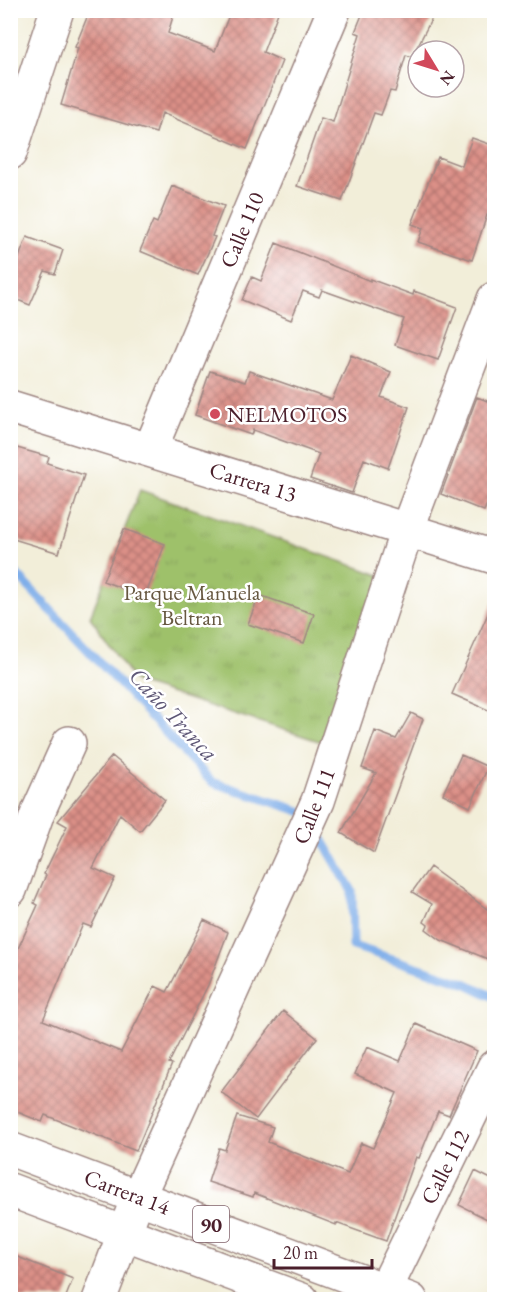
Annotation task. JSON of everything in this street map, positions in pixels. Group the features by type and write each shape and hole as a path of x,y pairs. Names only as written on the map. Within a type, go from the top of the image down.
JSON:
{"street":[{"path":"10,153 57,10"},
{"name":"Calle 110","path":"150,450 334,10"},
{"name":"Calle 111","path":"99,1299 138,1197 318,801 407,530 495,298"},
{"name":"Carrera 13","path":"10,407 495,557"},
{"path":"10,890 38,812 69,743"},
{"name":"Calle 112","path":"392,1296 495,1067"},
{"name":"Carrera 14","path":"10,1149 392,1296"},
{"name":"Carrera 14","path":"10,1190 302,1299"}],"green space":[{"name":"Parque Manuela Beltran","path":"140,490 382,576 322,742 135,682 90,617"}],"building":[{"path":"90,10 175,10 168,33 215,51 231,10 279,10 263,52 282,61 247,149 162,113 156,133 61,105 78,48 75,47"},
{"path":"364,10 436,10 421,39 406,39 406,55 395,92 390,91 381,115 374,113 342,201 297,186 321,118 333,122 360,34 355,32"},
{"path":"472,138 495,146 495,218 487,215 472,260 418,242 423,228 412,224 438,157 462,166"},
{"path":"172,186 224,206 212,236 215,237 198,275 140,251 153,221 157,223"},
{"path":"27,237 63,250 55,274 45,271 30,305 10,297 10,280"},
{"path":"276,243 370,281 370,279 413,295 414,291 457,307 438,360 395,345 404,319 322,290 319,297 303,291 291,320 242,300 252,277 261,281"},
{"path":"351,355 391,372 381,397 409,407 388,468 364,459 352,493 310,479 319,454 253,430 251,435 195,415 210,371 245,382 249,371 332,400"},
{"path":"477,397 495,404 495,486 484,511 441,494"},
{"path":"10,446 49,457 47,463 84,475 59,553 10,538"},
{"path":"124,529 165,544 145,597 103,581"},
{"path":"259,595 314,614 304,643 248,624"},
{"path":"495,598 495,713 452,694"},
{"path":"411,713 423,719 374,853 341,833 376,773 362,768 375,731 396,739"},
{"path":"461,755 488,767 470,807 443,794"},
{"path":"112,756 165,800 140,831 120,814 93,868 115,878 91,927 83,924 43,1020 121,1052 155,986 167,992 204,920 228,932 208,985 169,1063 172,1064 136,1151 45,1115 42,1122 10,1109 10,966 38,905 34,903 46,875 44,874 67,826 58,821"},
{"path":"430,867 495,915 495,962 441,940 426,929 428,925 424,922 432,904 412,892"},
{"path":"283,1011 317,1038 256,1119 221,1092"},
{"path":"416,1024 477,1051 449,1115 438,1111 419,1158 416,1157 386,1241 336,1223 336,1225 254,1193 253,1197 208,1182 219,1148 225,1150 237,1116 273,1127 268,1142 348,1174 361,1143 373,1148 397,1093 355,1074 367,1047 400,1061"},
{"path":"475,1171 495,1181 495,1223 459,1205"},
{"path":"10,1254 73,1279 65,1299 10,1299"}],"waterway":[{"name":"Caño Tranca","path":"10,567 212,782 306,813"},
{"name":"Caño Tranca","path":"315,827 352,891 353,946 465,983 494,997"}],"place":[{"name":"NELMOTOS","path":"215,414"}]}
